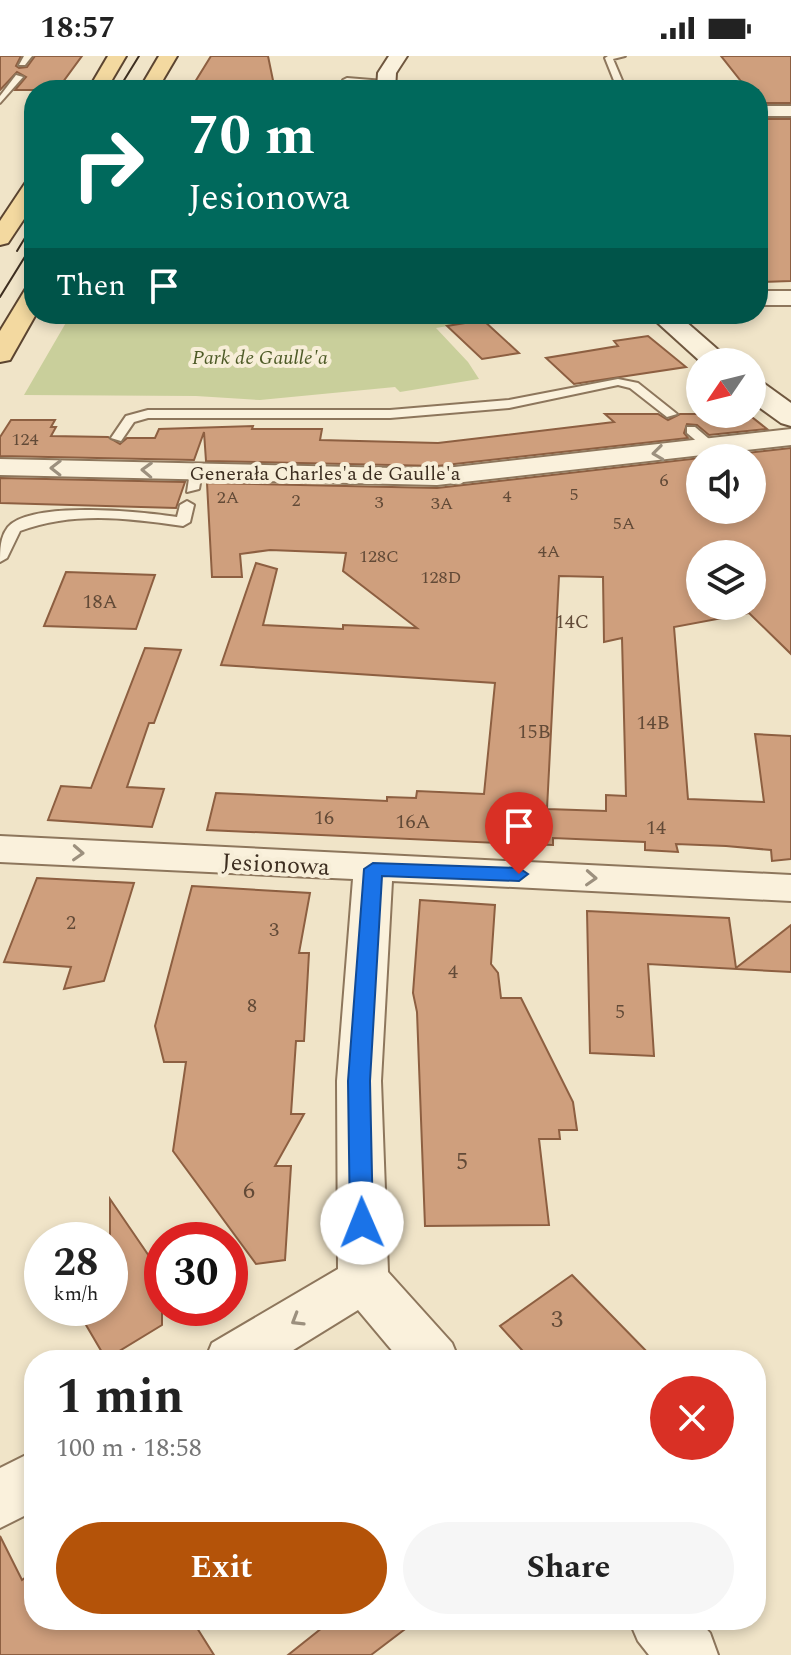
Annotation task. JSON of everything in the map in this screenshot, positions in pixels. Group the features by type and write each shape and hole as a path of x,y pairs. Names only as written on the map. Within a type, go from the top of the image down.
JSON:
{"main road":[{"path":"103,80 117,56"},
{"path":"154,80 168,56"},
{"path":"0,238 24,202"},
{"path":"0,354 24,312"}],"street":[{"path":"386,80 387,73 398,56"},
{"path":"768,111 791,111"},
{"path":"768,298 791,298"},
{"path":"673,324 701,348"},
{"path":"766,398 791,417"},
{"name":"Generała Charles'a de Gaulle'a","path":"0,467 106,464 194,480 437,477 701,438 791,437"},
{"name":"Jesionowa","path":"0,849 791,888"},
{"path":"373,869 359,1081 363,1280 424,1350"},
{"path":"248,1350 363,1280"},
{"path":"0,1500 24,1485"},
{"path":"667,1630 688,1655"}],"lane":[{"path":"620,80 609,58 621,56"},
{"path":"2,102 19,77"},
{"path":"117,438 130,419 148,414 307,416 414,412 509,404 618,382 634,385 671,414"},
{"path":"0,558 14,528 35,518 58,514 145,517 183,522 187,505"}],"green space":[{"name":"Park de Gaulle'a","path":"65,324 460,324 436,328 468,362 479,379 400,392 395,387 260,400 196,396 24,395"}],"building":[{"path":"0,56 21,56 16,66 19,68 27,67 35,56 82,56 64,80 24,80 24,90 15,90 26,77 17,72 0,90"},
{"path":"211,56 268,56 273,80 196,80"},
{"path":"721,56 791,56 791,103 768,103 768,80 740,80"},
{"path":"768,119 791,119 791,281 768,282"},
{"path":"487,324 519,353 482,359 447,326"},
{"path":"648,336 686,367 574,384 546,358 618,346 614,341"},
{"path":"605,414 658,414 668,420 686,414 684,433 688,438 437,466 206,461 204,432 194,460 0,456 0,437 11,420 55,420 51,427 56,427 51,436 108,437 120,444 127,438 155,438 159,429 253,426 252,429 322,429 320,440 438,443 614,422"},
{"path":"701,428 767,429 709,435"},
{"path":"791,448 791,654 756,620 766,620 766,540 686,540 686,620 712,620 674,627 688,799 764,802 755,734 791,736 791,859 772,861 771,850 726,846 676,844 678,852 645,850 645,842 553,838 553,845 519,844 499,826 498,843 207,830 216,793 387,801 387,797 416,798 417,791 484,794 495,683 221,665 256,563 277,569 263,625 343,629 343,625 417,628 343,571 346,553 270,550 240,554 242,577 212,577 207,483 437,488 686,460 686,524 766,524 766,451","holes":["559,576 603,577 604,642 622,638 626,796 606,795 606,811 547,809"]},
{"path":"0,478 185,482 176,508 0,503"},
{"path":"66,572 155,575 136,629 44,626"},
{"path":"145,648 181,650 154,723 149,723 127,787 164,789 152,827 48,820 61,786 91,788"},
{"path":"37,878 134,883 104,981 64,989 71,967 4,962"},
{"path":"192,886 310,893 299,953 309,953 304,1041 296,1041 291,1114 304,1114 275,1166 291,1166 285,1260 256,1264 248,1253 248,1222 225,1222 173,1151 186,1062 164,1062 155,1026"},
{"path":"420,900 495,905 491,964 498,973 501,998 521,998 573,1102 577,1130 559,1130 560,1139 539,1139 549,1225 425,1226 417,1012 413,993"},
{"path":"587,911 729,918 736,968 791,925 791,972 648,964 654,1056 590,1053"},
{"path":"110,1199 126,1222 110,1222"},
{"path":"128,1225 144,1249 144,1326 160,1326 121,1350 101,1350 87,1326 128,1326"},
{"path":"572,1275 645,1350 522,1350 500,1326"},
{"path":"0,1536 22,1580 24,1578 24,1630 198,1630 214,1655 0,1655"},
{"path":"319,1630 404,1630 371,1655 288,1655"}],"tram line":[{"path":"124,80 139,56"},
{"path":"17,251 24,239"},
{"path":"0,297 24,258"}],"route":[{"path":"362,1223 359,1081 373,869 519,874"}]}
